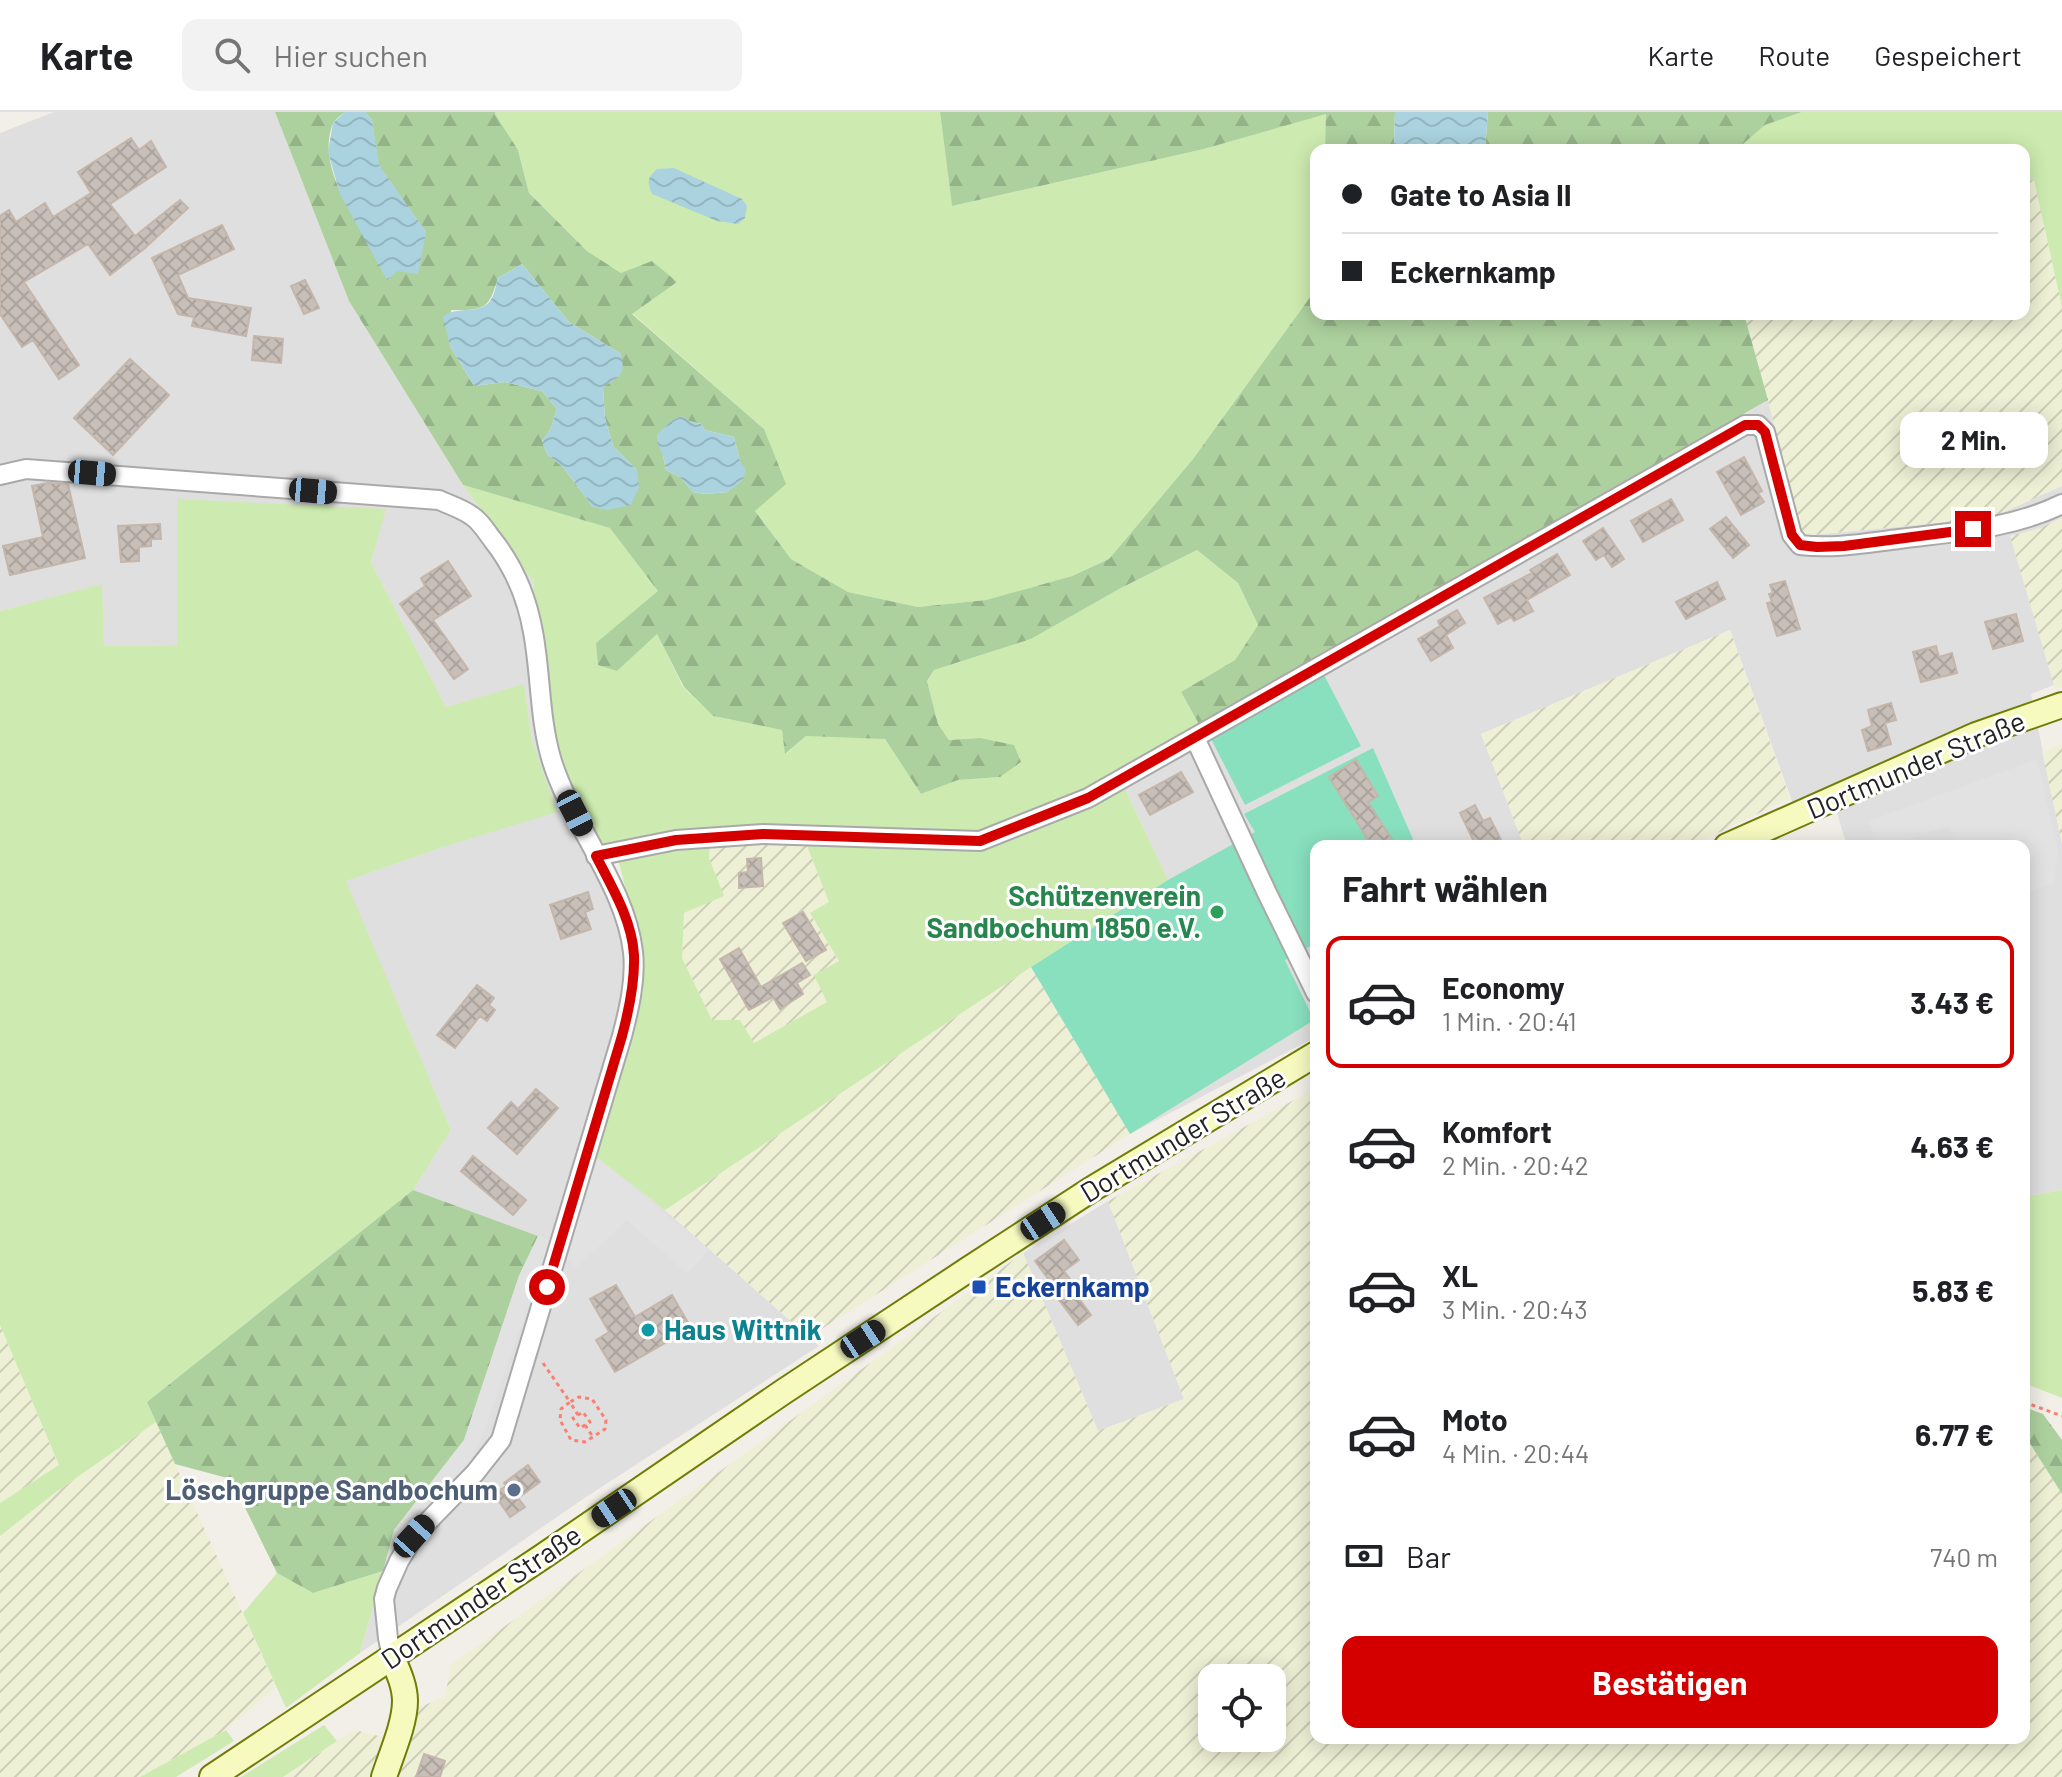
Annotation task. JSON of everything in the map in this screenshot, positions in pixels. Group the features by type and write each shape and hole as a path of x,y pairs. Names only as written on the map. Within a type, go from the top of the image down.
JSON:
{"main road":[{"name":"Dortmunder Straße","path":"1740,840 1976,735 2062,705"},
{"name":"Dortmunder Straße","path":"212,1777 969,1269 1092,1189 1310,1058"},
{"path":"384,1777 404,1714 405,1700 392,1657"}],"street":[{"path":"596,856 676,840 763,834 980,841 1088,798 1745,425 1758,425 1765,432 1792,535 1800,545 1844,546 1996,526 2040,515 2062,504"},
{"path":"0,475 26,469 439,500 474,516 514,572 525,600 534,634 540,700 551,757 564,792 622,909 631,939 634,954 629,1007 501,1440 475,1473 414,1536 387,1588 385,1610 392,1657"},
{"path":"1195,738 1310,981"}],"path":[{"path":"530,1343 578,1415 573,1418 580,1428 585,1425 593,1437"},
{"path":"579,1397 592,1399 606,1420 605,1429 585,1442 571,1440 560,1420 561,1409 570,1402 579,1397"},
{"path":"2030,1404 2062,1416"}],"shaded area":[{"path":"54,112 275,112 349,301 463,485 533,581 548,720 574,796 599,840 646,965 596,1157 665,1210 819,1346 583,1499 360,1653 394,1530 464,1439 519,1276 538,1236 413,1190 451,1130 345,881 443,847 538,759 524,685 446,707 371,562 385,509 177,645 104,646 101,585 0,611 0,133"},
{"path":"1768,400 1801,536 1990,518 2062,486 2062,682 2031,694 2062,844 2062,1190 2030,1196 2030,840 1845,840 1835,807 1799,820 1730,630 1481,734 1522,840 1310,840 1310,1040 1130,1134 1031,967 1168,880 1125,789"},
{"path":"2037,759 2058,851 2053,883 2030,892 2030,840 1954,840 1949,826 1906,840 1874,840 1869,821"},
{"path":"596,1157 710,1250 687,1273 627,1220 576,1268 563,1257"},
{"path":"1108,1201 1184,1399 1098,1431 1023,1253"},
{"path":"538,1236 552,1240 480,1443 465,1470 405,1538 394,1530 464,1440 519,1276"}],"green space":[{"path":"275,112 345,112 332,126 329,153 335,179 360,228 426,232 378,165 372,120 365,112 495,112 518,150 529,193 587,251 621,273 652,261 677,282 632,314 764,429 786,484 755,511 791,559 848,592 918,607 986,600 1072,576 1109,559 1193,459 1310,297 1310,320 1746,320 1768,400 1200,726 1181,692 1235,660 1258,625 1238,583 1197,550 1121,588 1031,639 934,670 927,681 938,724 949,740 980,738 1014,745 1021,762 1000,777 958,780 921,794 885,739 806,736 785,754 782,730 713,716 684,687 657,634 617,671 598,665 596,643 658,591 610,528 463,485 349,301","holes":["522,264 569,322 621,354 603,387 605,418 613,446 637,470 593,507 563,467 547,454 542,441 551,428 557,409 542,391 505,382 474,386 450,346 451,310 471,310 483,306 491,297 498,278","682,417 701,424 705,430 734,437 740,461 728,492 693,492 680,477 666,470 663,456"]},
{"path":"940,112 952,206 1204,149 1327,113 1325,144 1310,144 1310,297 1193,459 1109,559 1072,576 986,600 918,607 848,592 791,559 755,511 764,429 632,313 676,282 621,273 587,251 529,193 518,150 494,113"},
{"path":"940,112 1395,112 1394,144 1325,144 1326,114 1204,149 952,206"},
{"path":"1488,112 1802,112 1765,125 1743,144 1485,144"},
{"path":"1802,112 2062,112 2062,307 2034,180 2030,179 2030,144 1743,144 1765,125"},
{"path":"2030,179 2034,180 2062,307 2062,486 1990,518 1801,536 1746,320 2030,320"},
{"path":"463,485 611,528 659,592 596,643 617,671 657,633 683,687 713,716 782,730 786,754 847,707 885,739 921,794 958,780 1000,777 980,738 949,740 938,724 927,681 934,670 1031,639 1121,588 1197,550 1238,583 1258,625 1235,660 1181,692 1200,726 1085,790 977,834 667,833 605,844 599,840 561,768 548,720 533,581"},
{"path":"177,499 386,509 371,562 446,707 524,684 532,740 557,812 346,881 451,1130 413,1190 147,1402 156,1422 56,1492 0,1536 0,1503 59,1465 0,1325 0,611 102,584 104,646 177,645"},
{"path":"2062,517 2062,687 2055,689 2010,536 2041,528"},
{"path":"1730,630 1790,798 1703,840 1522,840 1481,734"},
{"path":"1324,675 1361,746 1245,805 1209,735"},
{"path":"2062,744 2062,844 2042,751"},
{"name":"Schützenverein Sandbochum 1850 e.V.","path":"1373,748 1413,840 1310,840 1310,946 1285,960 1310,1012 1310,1022 1130,1134 1031,967 1168,880 1255,832 1244,814"},
{"path":"1125,789 1168,880 1031,967 665,1210 596,1157 645,965 618,859 710,843 709,858 724,896 684,913 682,958 712,1020 740,1020 754,1043 827,1002 814,975 839,961 810,913 829,902 805,841 985,848 1090,808"},
{"path":"805,841 829,902 810,914 839,961 827,1002 754,1044 712,1020 682,958 684,913 723,896 709,858 710,843"},
{"path":"1031,967 1130,1134 809,1337 665,1210"},
{"path":"1310,1091 1310,1744 2030,1744 2030,1443 2062,1494 2062,1777 393,1777 415,1709 445,1697 451,1665 1023,1253 1098,1431 1184,1399 1108,1201"},
{"path":"413,1190 538,1236 519,1276 464,1440 394,1530 383,1571 313,1593 277,1573 231,1479 175,1464 147,1402"},
{"path":"2062,1190 2062,1398 2030,1385 2030,1196"},
{"path":"0,1325 59,1466 0,1503"},
{"path":"2030,1409 2043,1414 2062,1440 2062,1494 2030,1443"},
{"path":"156,1422 276,1687 226,1730 140,1777 0,1777 0,1536 56,1492"},
{"path":"383,1571 360,1653 286,1708 243,1613 277,1573 313,1593"},
{"path":"324,1725 337,1741 283,1777 241,1777"},
{"path":"226,1730 234,1741 176,1777 140,1777"},
{"path":"354,1730 387,1738 374,1777 283,1777"}],"water":[{"path":"345,112 365,112 372,120 379,165 426,232 418,274 398,271 387,280 340,194 328,152 333,123"},
{"path":"1395,112 1488,112 1485,144 1394,144"},
{"path":"674,168 742,199 747,206 745,218 738,224 717,221 652,194 649,183 651,175 657,169"},
{"path":"522,264 569,322 621,354 623,367 620,375 603,387 605,418 613,446 637,470 639,487 631,505 607,510 593,507 563,467 547,454 542,441 551,428 557,409 542,391 505,382 474,386 450,346 443,317 488,304 498,278"},
{"path":"682,416 701,424 705,430 734,437 740,461 746,470 742,481 728,492 693,492 680,477 666,470 657,435 671,421"}],"building":[{"path":"131,138 139,150 151,141 166,167 110,204 135,236 180,200 188,208 144,249 110,275 88,244 24,282 79,365 59,379 33,340 22,347 0,314 0,216 9,210 16,222 45,203 53,217 91,193 78,172"},
{"path":"222,225 234,249 178,275 188,298 251,308 246,336 192,326 194,317 178,314 152,258"},
{"path":"305,280 319,308 304,314 291,286"},
{"path":"254,336 283,339 281,363 252,360"},
{"path":"130,359 169,395 113,455 74,418"},
{"path":"1744,457 1762,491 1758,493 1764,502 1741,515 1717,472"},
{"path":"68,484 85,558 10,575 3,546 43,537 32,486"},
{"path":"1671,499 1683,520 1643,542 1631,521"},
{"path":"1726,517 1749,545 1733,558 1710,529"},
{"path":"160,524 161,539 151,539 151,546 139,547 139,561 121,562 118,526"},
{"path":"1603,528 1624,559 1612,567 1604,555 1596,560 1583,541"},
{"path":"1557,554 1570,575 1527,600 1533,611 1514,621 1511,617 1498,624 1484,598 1532,573 1530,570"},
{"path":"448,561 471,596 433,620 468,669 454,679 400,604 425,586 421,578"},
{"path":"1785,581 1800,629 1777,636 1767,603 1772,602 1770,585"},
{"path":"1717,582 1725,599 1686,619 1676,602"},
{"path":"1457,610 1465,623 1446,635 1453,648 1431,661 1418,639 1440,626 1438,621"},
{"path":"2016,614 2023,641 1993,649 1985,622"},
{"path":"1936,646 1939,657 1952,653 1957,673 1921,682 1913,652"},
{"path":"1891,703 1896,720 1885,723 1891,744 1868,751 1862,730 1872,726 1868,710"},
{"path":"1356,760 1378,796 1368,802 1392,840 1368,840 1329,777"},
{"path":"1181,772 1193,792 1150,815 1139,795"},
{"path":"1475,805 1483,821 1490,818 1501,840 1473,840 1460,813"},
{"path":"761,858 763,886 739,888 739,873 748,872 747,859"},
{"path":"588,892 593,909 585,912 591,929 561,939 550,905"},
{"path":"803,912 826,950 806,961 783,923"},
{"path":"739,948 761,987 802,963 810,975 797,983 803,994 780,1009 773,997 749,1010 720,959"},
{"path":"477,985 494,998 489,1005 495,1010 487,1021 480,1016 455,1048 437,1035"},
{"path":"536,1089 558,1108 517,1154 488,1128 511,1102 518,1109"},
{"path":"473,1156 526,1200 513,1215 461,1171"},
{"path":"1064,1240 1079,1260 1064,1271 1081,1294 1078,1297 1091,1315 1078,1325 1035,1261"},
{"name":"Haus Wittnik","path":"616,1285 635,1317 672,1295 691,1328 615,1372 596,1340 609,1332 590,1299"},
{"name":"Löschgruppe Sandbochum","path":"528,1465 540,1482 518,1498 525,1507 510,1517 494,1494"},
{"path":"424,1754 445,1761 440,1777 416,1777"}],"place":[{"name":"Schützenverein Sandbochum 1850 e.V.","path":"1217,912"},
{"name":"Eckernkamp","path":"979,1287"},
{"name":"Haus Wittnik","path":"648,1330"},
{"name":"Löschgruppe Sandbochum","path":"514,1490"}],"route":[{"path":"547,1287 622,1036 633,977 634,954 622,909 596,856 676,840 763,834 980,841 1088,798 1745,425 1758,425 1765,432 1792,535 1800,545 1844,546 1973,529"}]}
